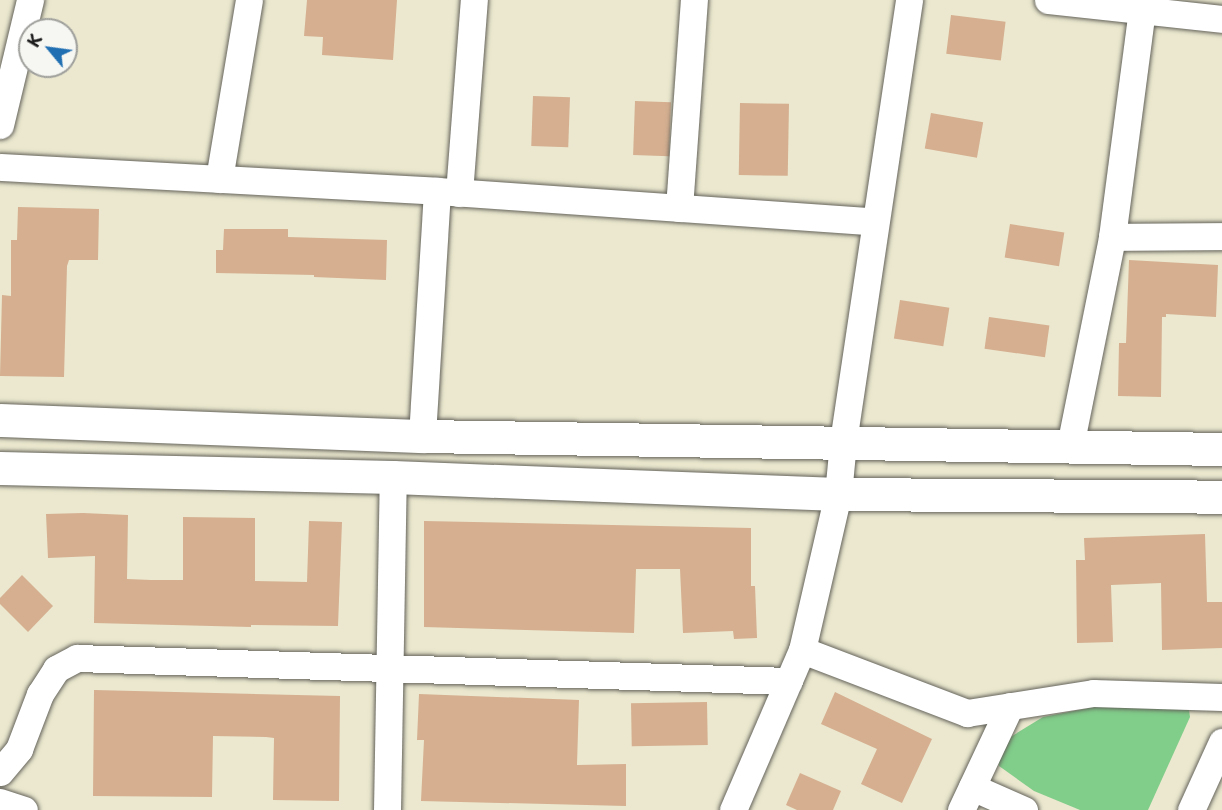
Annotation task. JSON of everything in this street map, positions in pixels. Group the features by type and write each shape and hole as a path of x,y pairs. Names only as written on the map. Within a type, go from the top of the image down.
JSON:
{"street":[{"path":"0,125 30,0"},
{"path":"219,179 249,0"},
{"path":"422,436 448,192 474,0"},
{"path":"679,208 694,0"},
{"path":"733,810 802,650 838,494 843,442 909,0"},
{"path":"1048,0 1142,5 1222,19"},
{"path":"1070,446 1112,237 1142,5"},
{"path":"0,166 448,192 875,222"},
{"path":"1112,237 1222,236"},
{"path":"0,420 422,436 1222,449"},
{"path":"0,468 393,477 838,494 1222,497"},
{"path":"387,810 393,477"},
{"path":"802,650 968,712 1093,693 1222,697"},
{"path":"0,772 19,748 40,694 56,669 77,657 789,681"},
{"path":"1010,706 966,798 1023,810"},
{"path":"1191,810 1222,742"},
{"path":"0,802 24,810"}],"green space":[{"path":"1109,704 1189,710 1190,717 1148,810 1080,810 1034,791 999,766 997,754 1004,741 1043,717"}],"building":[{"path":"307,0 397,0 393,60 322,55 323,37 304,36"},
{"path":"951,15 1006,22 1001,60 946,54"},
{"path":"533,96 570,97 568,147 531,146"},
{"path":"635,101 671,102 669,156 633,155"},
{"path":"740,103 789,104 788,176 739,175"},
{"path":"931,113 983,122 977,158 925,148"},
{"path":"18,207 99,209 98,260 69,260 67,266 64,377 0,376 2,295 11,296 11,240 17,240"},
{"path":"1010,224 1064,233 1059,266 1005,258"},
{"path":"224,229 288,229 288,237 387,240 386,280 314,277 314,275 216,273 216,250 223,250"},
{"path":"1129,260 1218,265 1216,317 1166,314 1166,317 1162,317 1161,397 1118,396 1119,343 1126,343"},
{"path":"900,300 949,308 943,346 894,339"},
{"path":"989,317 1049,325 1045,357 985,349"},
{"path":"46,514 128,515 127,579 151,580 183,580 183,517 255,518 255,581 307,582 309,521 342,522 338,626 251,625 251,627 94,623 95,556 48,558"},
{"path":"424,521 751,528 751,586 755,586 757,638 734,639 733,631 683,633 680,569 636,569 634,633 424,627"},
{"path":"1205,534 1207,602 1222,602 1222,648 1162,650 1161,583 1111,585 1113,642 1077,643 1076,560 1085,560 1084,538"},
{"path":"22,575 53,606 28,632 0,604 0,598"},
{"path":"94,690 340,696 339,801 273,800 274,738 266,737 213,736 212,797 93,796"},
{"path":"835,692 932,739 902,803 861,784 877,749 821,724"},
{"path":"419,694 579,700 577,765 626,764 626,806 421,801 424,740 417,740"},
{"path":"707,702 708,745 632,746 631,703"},
{"path":"800,773 841,791 833,810 797,810 786,805"}]}
